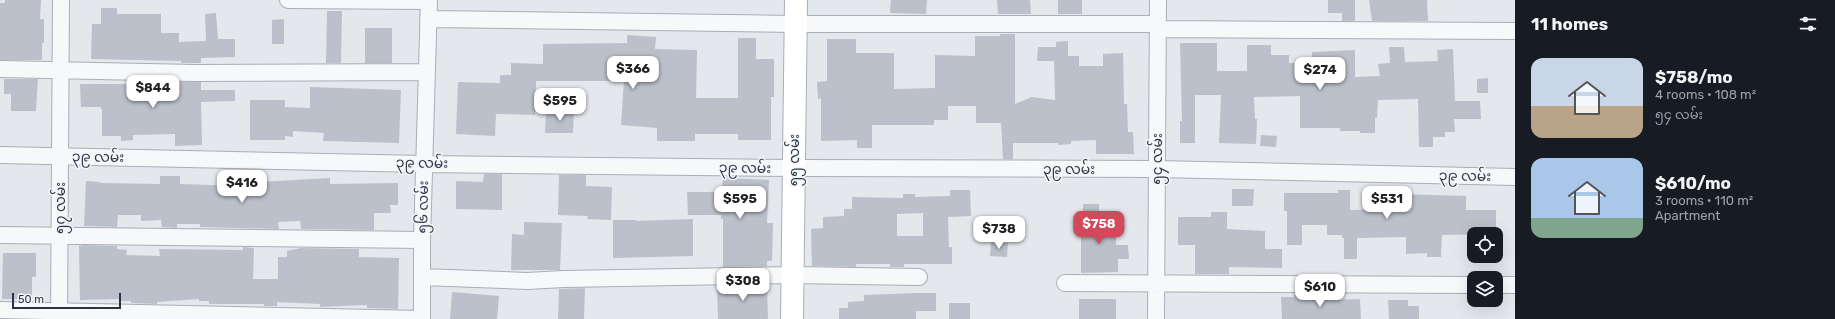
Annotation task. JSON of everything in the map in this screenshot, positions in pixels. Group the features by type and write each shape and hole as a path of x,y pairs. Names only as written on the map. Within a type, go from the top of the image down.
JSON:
{"main road":[{"name":"၅၅ လမ်း","path":"792,319 794,275 793,168 796,0"}],"street":[{"name":"၅၇ လမ်း","path":"59,315 61,0"},
{"path":"288,0 429,1"},
{"name":"၅၄ လမ်း","path":"1156,319 1158,0"},
{"name":"၅၆ လမ်း","path":"422,319 422,240 429,1"},
{"path":"428,18 795,24 1158,26 1515,31"},
{"path":"0,69 60,69 195,73 427,72"},
{"name":"၃၉ လမ်း","path":"0,155 424,164 793,168 1157,169 1515,177"},
{"path":"0,235 60,234 422,240"},
{"path":"422,277 527,281 794,275 919,278"},
{"path":"1065,283 1467,285"},
{"path":"1503,285 1515,285"},
{"path":"0,310 59,315 422,319"}],"building":[{"path":"5,0 41,0 40,19 44,19 42,60 0,60 0,3 5,3"},
{"path":"891,0 927,0 926,14 890,13"},
{"path":"997,0 1030,0 1031,14 998,14"},
{"path":"1058,0 1082,0 1082,14 1058,14"},
{"path":"1328,0 1355,0 1355,21 1342,21 1342,13 1328,13"},
{"path":"1369,0 1427,0 1428,21 1372,21"},
{"path":"101,8 117,8 117,14 161,14 161,33 179,33 179,42 205,41 205,14 216,13 218,39 235,39 235,57 201,58 201,63 181,63 181,61 91,59 92,24 101,24"},
{"path":"327,11 342,11 341,63 326,63"},
{"path":"284,19 284,44 272,44 272,20"},
{"path":"365,28 392,28 392,63 365,63"},
{"path":"1000,34 1015,34 1015,104 1032,97 1055,100 1054,61 1037,61 1038,47 1056,47 1056,42 1068,41 1068,56 1079,56 1079,66 1103,66 1103,54 1123,53 1124,104 1127,104 1128,132 1133,132 1134,154 1096,154 1096,140 1071,141 1071,144 1058,145 1058,143 1013,143 1013,159 1003,159 1001,123 976,123 976,106 948,106 948,120 934,120 934,125 872,125 872,148 857,148 857,140 821,141 821,98 818,99 817,82 827,81 827,39 856,39 856,53 894,53 894,89 935,88 935,55 975,56 975,36 1000,36"},
{"path":"627,35 656,37 655,49 697,50 696,98 738,98 738,38 756,38 756,59 774,59 774,97 771,97 771,140 738,140 738,134 695,134 695,141 657,141 657,128 621,125 624,81 536,81 535,115 496,114 495,136 456,134 458,82 500,83 500,75 511,75 511,63 543,64 543,44 627,43"},
{"path":"1180,43 1217,43 1217,71 1247,71 1247,45 1271,45 1271,55 1289,55 1289,63 1312,63 1312,52 1355,50 1355,77 1380,76 1378,64 1390,63 1389,47 1404,47 1405,62 1438,61 1437,50 1453,49 1455,101 1480,101 1481,119 1454,119 1455,132 1445,132 1445,137 1433,137 1433,147 1419,147 1418,99 1378,100 1377,118 1375,118 1375,133 1360,133 1360,131 1340,131 1340,128 1300,128 1300,96 1254,97 1255,119 1257,119 1256,144 1219,143 1221,95 1195,95 1195,143 1180,143 1180,121 1182,121"},
{"path":"1488,78 1488,93 1477,93 1477,79"},
{"path":"4,79 38,79 36,111 11,111 11,94 4,94"},
{"path":"201,82 201,90 235,90 235,101 201,102 202,145 175,146 175,134 133,135 133,140 121,141 121,136 102,136 101,107 81,107 80,84 128,84 128,87 167,86 167,83"},
{"path":"310,87 401,90 399,143 323,141 324,133 293,131 293,137 285,136 285,140 250,140 250,100 285,100 285,107 310,108"},
{"path":"546,112 574,112 573,133 545,133"},
{"path":"1261,135 1277,136 1276,147 1260,146"},
{"path":"484,174 502,174 502,210 456,209 456,181 483,182"},
{"path":"559,175 586,175 586,186 612,187 611,220 587,219 588,216 558,215"},
{"path":"160,176 180,176 180,184 241,186 241,183 330,178 330,184 398,183 398,205 390,205 391,213 374,213 374,230 301,229 300,221 278,222 279,229 200,227 200,224 177,224 177,228 162,227 161,220 141,221 141,215 118,215 117,227 84,226 86,181 100,183 160,184"},
{"path":"723,178 769,180 767,223 773,223 772,261 767,261 767,266 723,267 723,219 721,219 721,215 688,215 687,192 722,192"},
{"path":"1232,189 1254,189 1253,206 1232,206"},
{"path":"950,190 970,190 971,216 948,217 949,247 952,247 952,264 904,264 904,267 890,267 890,264 856,264 856,267 812,266 811,229 823,228 823,217 844,216 844,209 852,209 852,197 903,198 903,194 915,194 915,197 950,196","holes":["923,213 923,236 897,236 897,214"]},
{"path":"1338,190 1350,190 1350,210 1400,209 1400,194 1466,196 1466,210 1496,210 1496,227 1467,227 1467,235 1442,235 1441,257 1427,257 1427,253 1406,254 1406,237 1357,238 1357,259 1344,259 1344,238 1342,238 1342,235 1327,235 1327,225 1302,225 1302,245 1287,245 1287,211 1284,211 1284,193 1338,193"},
{"path":"1083,204 1099,204 1099,231 1116,231 1116,245 1128,245 1129,259 1118,259 1118,272 1081,273 1081,231 1083,231"},
{"path":"1211,212 1227,212 1227,229 1265,231 1265,249 1282,249 1282,268 1229,267 1229,274 1195,274 1195,245 1178,245 1178,217 1211,217"},
{"path":"693,219 693,256 613,258 613,220 636,221"},
{"path":"524,222 562,223 560,270 511,270 512,234 524,235"},
{"path":"991,242 1008,243 1007,257 990,256"},
{"path":"79,246 117,246 117,249 127,250 126,255 160,256 159,249 243,250 243,247 254,248 253,279 278,279 278,257 287,257 287,251 301,248 359,249 359,257 399,258 398,309 367,308 367,305 320,307 320,304 277,302 277,306 264,306 264,304 209,304 209,301 199,301 199,299 157,302 157,304 131,303 131,301 120,301 120,299 80,300"},
{"path":"3,253 36,253 36,277 32,277 32,299 2,299"},
{"path":"767,285 768,319 718,319 717,286"},
{"path":"585,288 584,319 558,319 559,289"},
{"path":"452,292 499,296 497,319 450,319"},
{"path":"936,293 936,311 916,311 916,319 839,319 839,308 848,308 848,302 864,301 864,295"},
{"path":"1294,295 1333,295 1333,300 1360,299 1361,319 1282,319 1281,297 1294,297"},
{"path":"1079,299 1116,299 1116,319 1079,319"},
{"path":"1388,300 1408,300 1408,306 1419,306 1419,319 1389,319"},
{"path":"949,303 970,303 970,319 949,319"}]}
